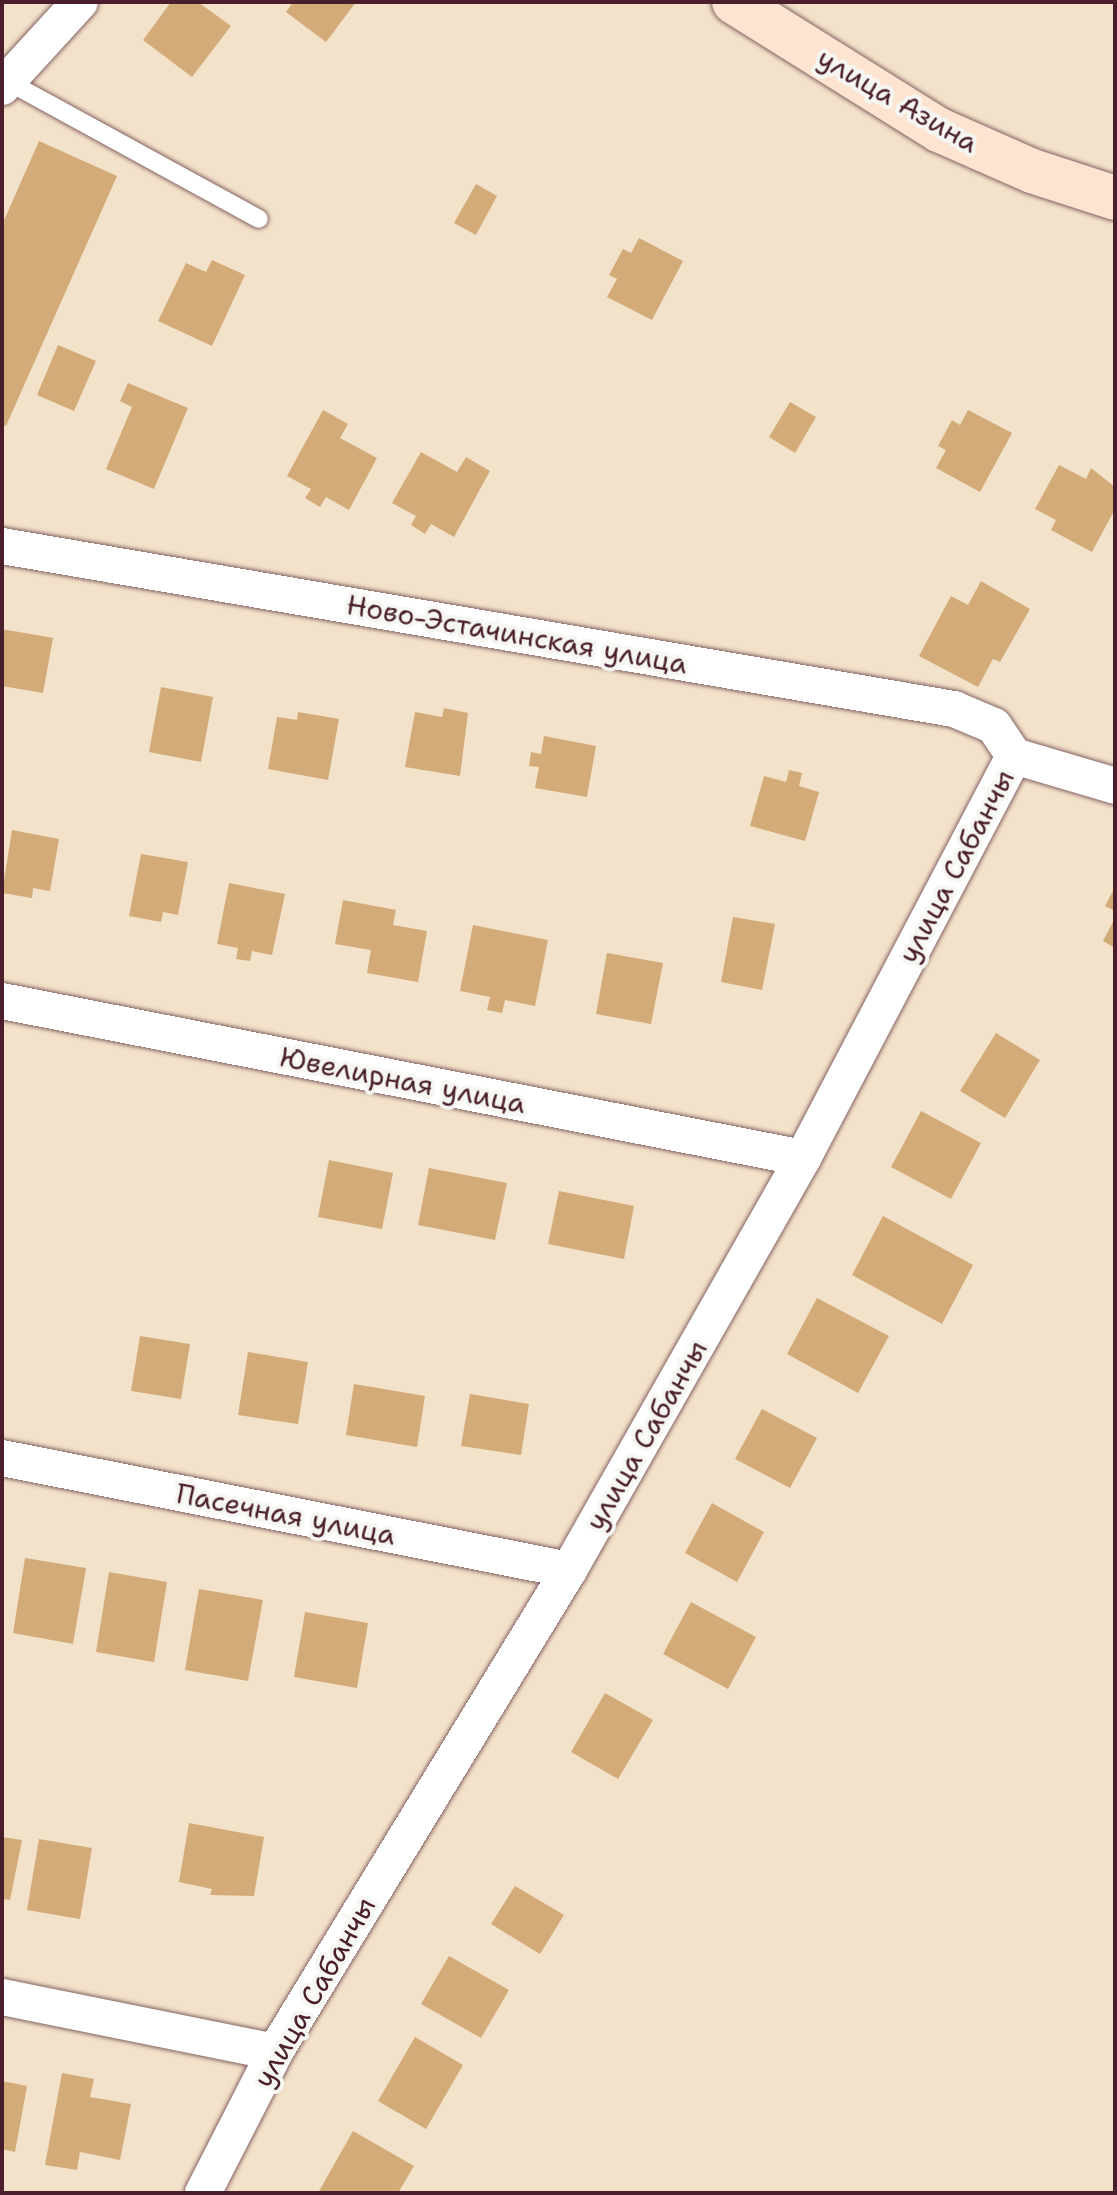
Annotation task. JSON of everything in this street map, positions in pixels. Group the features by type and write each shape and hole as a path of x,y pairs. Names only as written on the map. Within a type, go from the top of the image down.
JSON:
{"street":[{"path":"5,84 80,2"},
{"name":"улица Азина","path":"734,2 939,130 1032,171 1115,198"},
{"name":"Ново-Эстачинская улица","path":"2,546 954,709 994,726 1014,756"},
{"name":"улица Сабанчы","path":"203,2193 275,2052 569,1570 803,1158 1014,756 1115,786"},
{"name":"Ювелирная улица","path":"2,1001 803,1158"},
{"name":"Пасечная улица","path":"2,1458 569,1570"},
{"path":"2,1997 275,2052"}],"lane":[{"path":"5,84 259,219"}],"building":[{"path":"171,2 198,2 231,26 192,77 143,40"},
{"path":"293,2 356,2 326,42 286,12"},
{"path":"39,141 117,176 6,426 2,424 2,225"},
{"path":"476,184 497,196 476,235 454,223"},
{"path":"639,238 683,261 652,320 607,297 617,279 609,275 623,249 631,253"},
{"path":"212,260 245,275 212,346 158,321 186,263 206,272"},
{"path":"58,345 96,361 74,411 37,395"},
{"path":"128,383 188,408 154,489 106,469 132,407 120,401"},
{"path":"790,402 816,417 795,453 769,437"},
{"path":"323,410 348,424 340,438 377,458 349,510 326,497 320,507 305,498 311,489 287,476"},
{"path":"968,410 1012,433 980,492 936,468 946,450 938,446 952,420 960,425"},
{"path":"421,452 457,472 466,457 490,471 454,537 431,524 425,534 411,525 416,516 392,503"},
{"path":"1059,465 1086,479 1091,468 1115,487 1115,509 1092,552 1051,530 1056,520 1035,509"},
{"path":"981,581 1030,609 1000,662 993,659 978,687 919,656 951,596 968,605"},
{"path":"2,629 53,638 43,693 2,686"},
{"path":"161,687 213,697 201,762 149,752"},
{"path":"444,708 468,713 460,776 405,767 415,712 442,717"},
{"path":"298,712 339,719 328,780 268,769 277,717 297,720"},
{"path":"544,736 596,746 587,797 535,788 539,767 529,766 531,752 541,754"},
{"path":"789,770 802,773 799,786 819,792 805,841 750,826 764,776 786,782"},
{"path":"12,830 59,839 50,891 33,888 32,898 2,893"},
{"path":"141,854 188,862 178,915 163,912 161,922 129,916"},
{"path":"229,883 285,894 272,955 252,951 250,961 236,959 238,948 217,944"},
{"path":"1115,887 1115,911 1105,906"},
{"path":"343,900 396,910 393,925 427,931 418,982 367,973 371,950 335,944"},
{"path":"733,917 775,924 762,990 721,982"},
{"path":"1115,918 1115,948 1103,941"},
{"path":"473,925 548,940 535,1006 505,1000 502,1013 487,1010 490,997 460,991"},
{"path":"607,953 663,963 651,1024 596,1014"},
{"path":"996,1033 1040,1060 1005,1118 960,1091"},
{"path":"921,1111 981,1143 951,1199 891,1167"},
{"path":"329,1160 393,1173 382,1229 318,1217"},
{"path":"429,1168 507,1183 495,1240 418,1225"},
{"path":"559,1191 634,1206 624,1259 548,1244"},
{"path":"883,1216 973,1265 942,1324 852,1275"},
{"path":"817,1298 889,1336 858,1393 787,1354"},
{"path":"140,1336 190,1344 181,1399 131,1391"},
{"path":"248,1352 308,1362 298,1424 238,1415"},
{"path":"354,1384 425,1396 417,1447 346,1435"},
{"path":"470,1394 529,1404 521,1455 461,1446"},
{"path":"762,1409 817,1438 790,1488 735,1459"},
{"path":"712,1503 764,1532 737,1582 685,1553"},
{"path":"25,1558 86,1568 73,1644 13,1633"},
{"path":"109,1572 167,1582 154,1662 96,1652"},
{"path":"199,1589 263,1600 248,1681 185,1670"},
{"path":"691,1602 756,1637 728,1689 663,1654"},
{"path":"305,1612 368,1623 357,1688 294,1677"},
{"path":"605,1693 653,1720 618,1779 571,1752"},
{"path":"189,1823 264,1837 254,1896 210,1895 212,1889 179,1882"},
{"path":"2,1837 22,1840 10,1900 2,1899"},
{"path":"39,1839 92,1848 80,1919 27,1910"},
{"path":"515,1886 564,1915 540,1954 491,1924"},
{"path":"449,1956 509,1990 481,2038 421,2004"},
{"path":"415,2037 463,2065 426,2129 378,2101"},
{"path":"62,2073 94,2079 90,2097 131,2104 120,2160 80,2152 77,2170 45,2165"},
{"path":"2,2081 27,2086 15,2152 2,2149"},
{"path":"353,2131 414,2166 398,2193 318,2193"}]}
